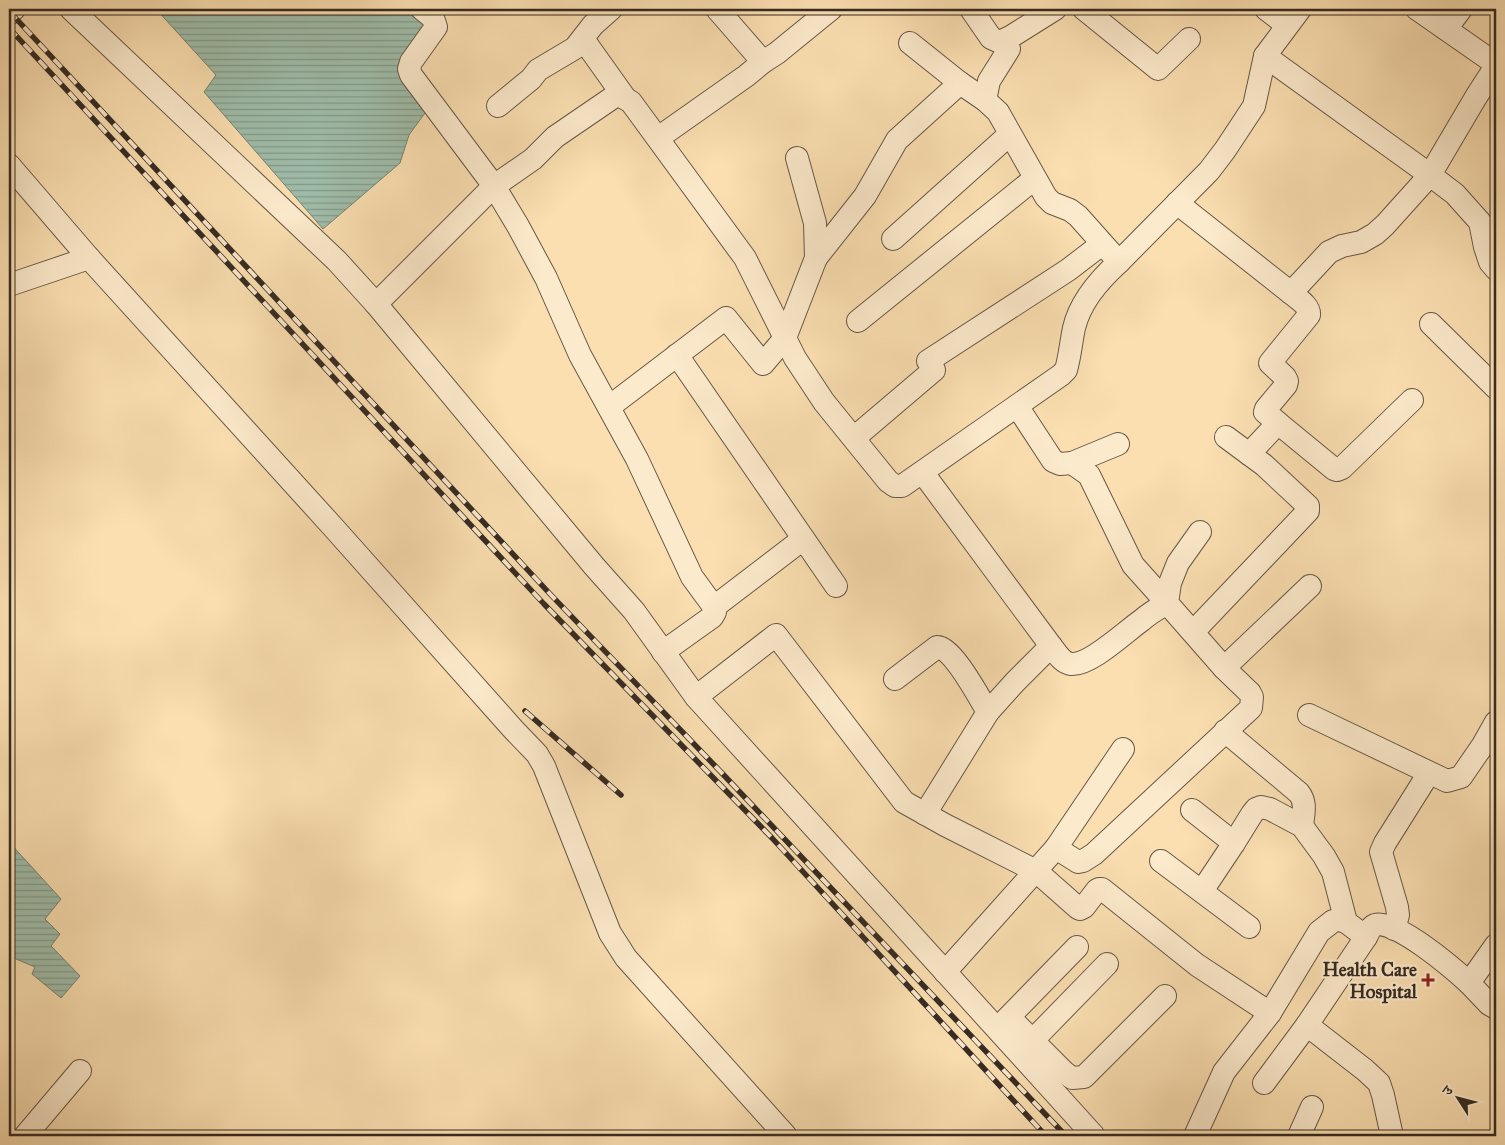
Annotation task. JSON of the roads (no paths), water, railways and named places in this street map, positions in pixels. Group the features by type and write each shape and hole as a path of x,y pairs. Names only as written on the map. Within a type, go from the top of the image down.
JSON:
{"street":[{"path":"9,14 14,9"},
{"path":"71,9 337,261 376,304 594,566 634,611 696,697 945,972 1003,1023 1032,1041 1072,1078 1084,1077 1164,996"},
{"path":"422,9 433,18 436,27 412,62 409,69 411,75 494,186 518,226 546,278 580,355 637,459 692,577 714,607 715,612 712,617 664,652"},
{"path":"498,106 531,79 538,70 575,48 593,25 611,9"},
{"path":"717,9 763,62"},
{"path":"658,138 746,76 831,9"},
{"path":"971,9 991,38 1000,42 1055,9"},
{"path":"1084,9 1158,69 1189,39"},
{"path":"376,304 494,186 532,159 555,137 619,95 631,102 745,258 795,358 824,402 888,481 895,486 902,486 923,473 1066,370 1078,316 1093,288 1215,164 1254,106 1265,56 1293,17 1266,9"},
{"path":"1291,293 1330,252 1342,246 1361,242 1385,226 1430,175 1496,65 1417,9"},
{"path":"1446,29 1462,9"},
{"path":"583,39 625,98"},
{"path":"910,43 960,84 986,100 998,112 1034,179 1046,197 1052,203 1070,210 1078,216 1119,262"},
{"path":"986,100 989,81 1009,49"},
{"path":"1265,56 1455,194 1480,222 1484,247 1490,262 1496,270"},
{"path":"609,407 726,318 763,364 785,338 816,258 865,196 898,140 960,84"},
{"path":"893,239 1009,134"},
{"path":"797,158 815,223 816,258"},
{"path":"9,165 89,258 334,527 537,754 548,774 610,933 617,945 626,958 786,1136"},
{"path":"858,321 1034,179"},
{"path":"1178,203 1291,293 1309,311 1309,315 1270,363 1287,382 1265,412 1278,423 1337,470 1342,468 1412,400"},
{"path":"854,438 931,366 1102,244"},
{"path":"9,285 89,258"},
{"path":"1068,270 1093,288"},
{"path":"1431,324 1496,388"},
{"path":"677,355 836,586"},
{"path":"1017,406 1053,461 1060,464 1072,463 1118,444"},
{"path":"1249,454 1278,423"},
{"path":"1193,632 1308,511 1308,506 1280,478 1226,437"},
{"path":"1056,848 1078,862 1094,854 1250,708 1252,701 1250,693 1224,668 1133,565 1088,475 1072,463"},
{"path":"923,473 1051,646 1068,664 1077,664 1107,648 1143,618 1167,603 1170,583 1178,563 1200,532"},
{"path":"714,607 803,539"},
{"path":"1224,668 1310,586"},
{"path":"696,697 776,635 904,802 1036,871 1080,909 1084,907 1098,889 1102,889 1197,965 1270,1013"},
{"path":"925,814 988,712 1051,646"},
{"path":"895,680 937,647 942,647 947,650 970,680 988,712"},
{"path":"1309,715 1447,781 1461,777 1496,722"},
{"path":"1225,732 1304,798 1302,826"},
{"path":"945,972 1056,848 1123,749"},
{"path":"1394,929 1398,916 1397,907 1382,852 1385,843 1429,773"},
{"path":"1202,891 1252,814 1261,807 1270,809 1302,826 1333,872 1346,922"},
{"path":"1192,810 1234,843"},
{"path":"1161,861 1249,928"},
{"path":"1196,1136 1224,1072 1270,1013 1318,932 1333,921 1339,920 1346,922 1366,937"},
{"path":"1264,1083 1307,1025 1366,937 1370,928 1374,925 1380,924 1406,934 1440,957 1489,1004 1496,1008"},
{"path":"1469,983 1496,945"},
{"path":"1003,1023 1077,947"},
{"path":"1032,1041 1107,964"},
{"path":"1003,1023 1094,1136"},
{"path":"1307,1025 1379,1083 1392,1136"},
{"path":"25,1136 80,1071"},
{"path":"1299,1136 1312,1106"}],"railway":[{"path":"9,11 551,595 1066,1136"},
{"path":"9,28 544,604 772,838 1046,1136"},
{"path":"525,711 621,795"}],"place":[{"name":"Health Care Hospital","path":"1428,980"}]}
